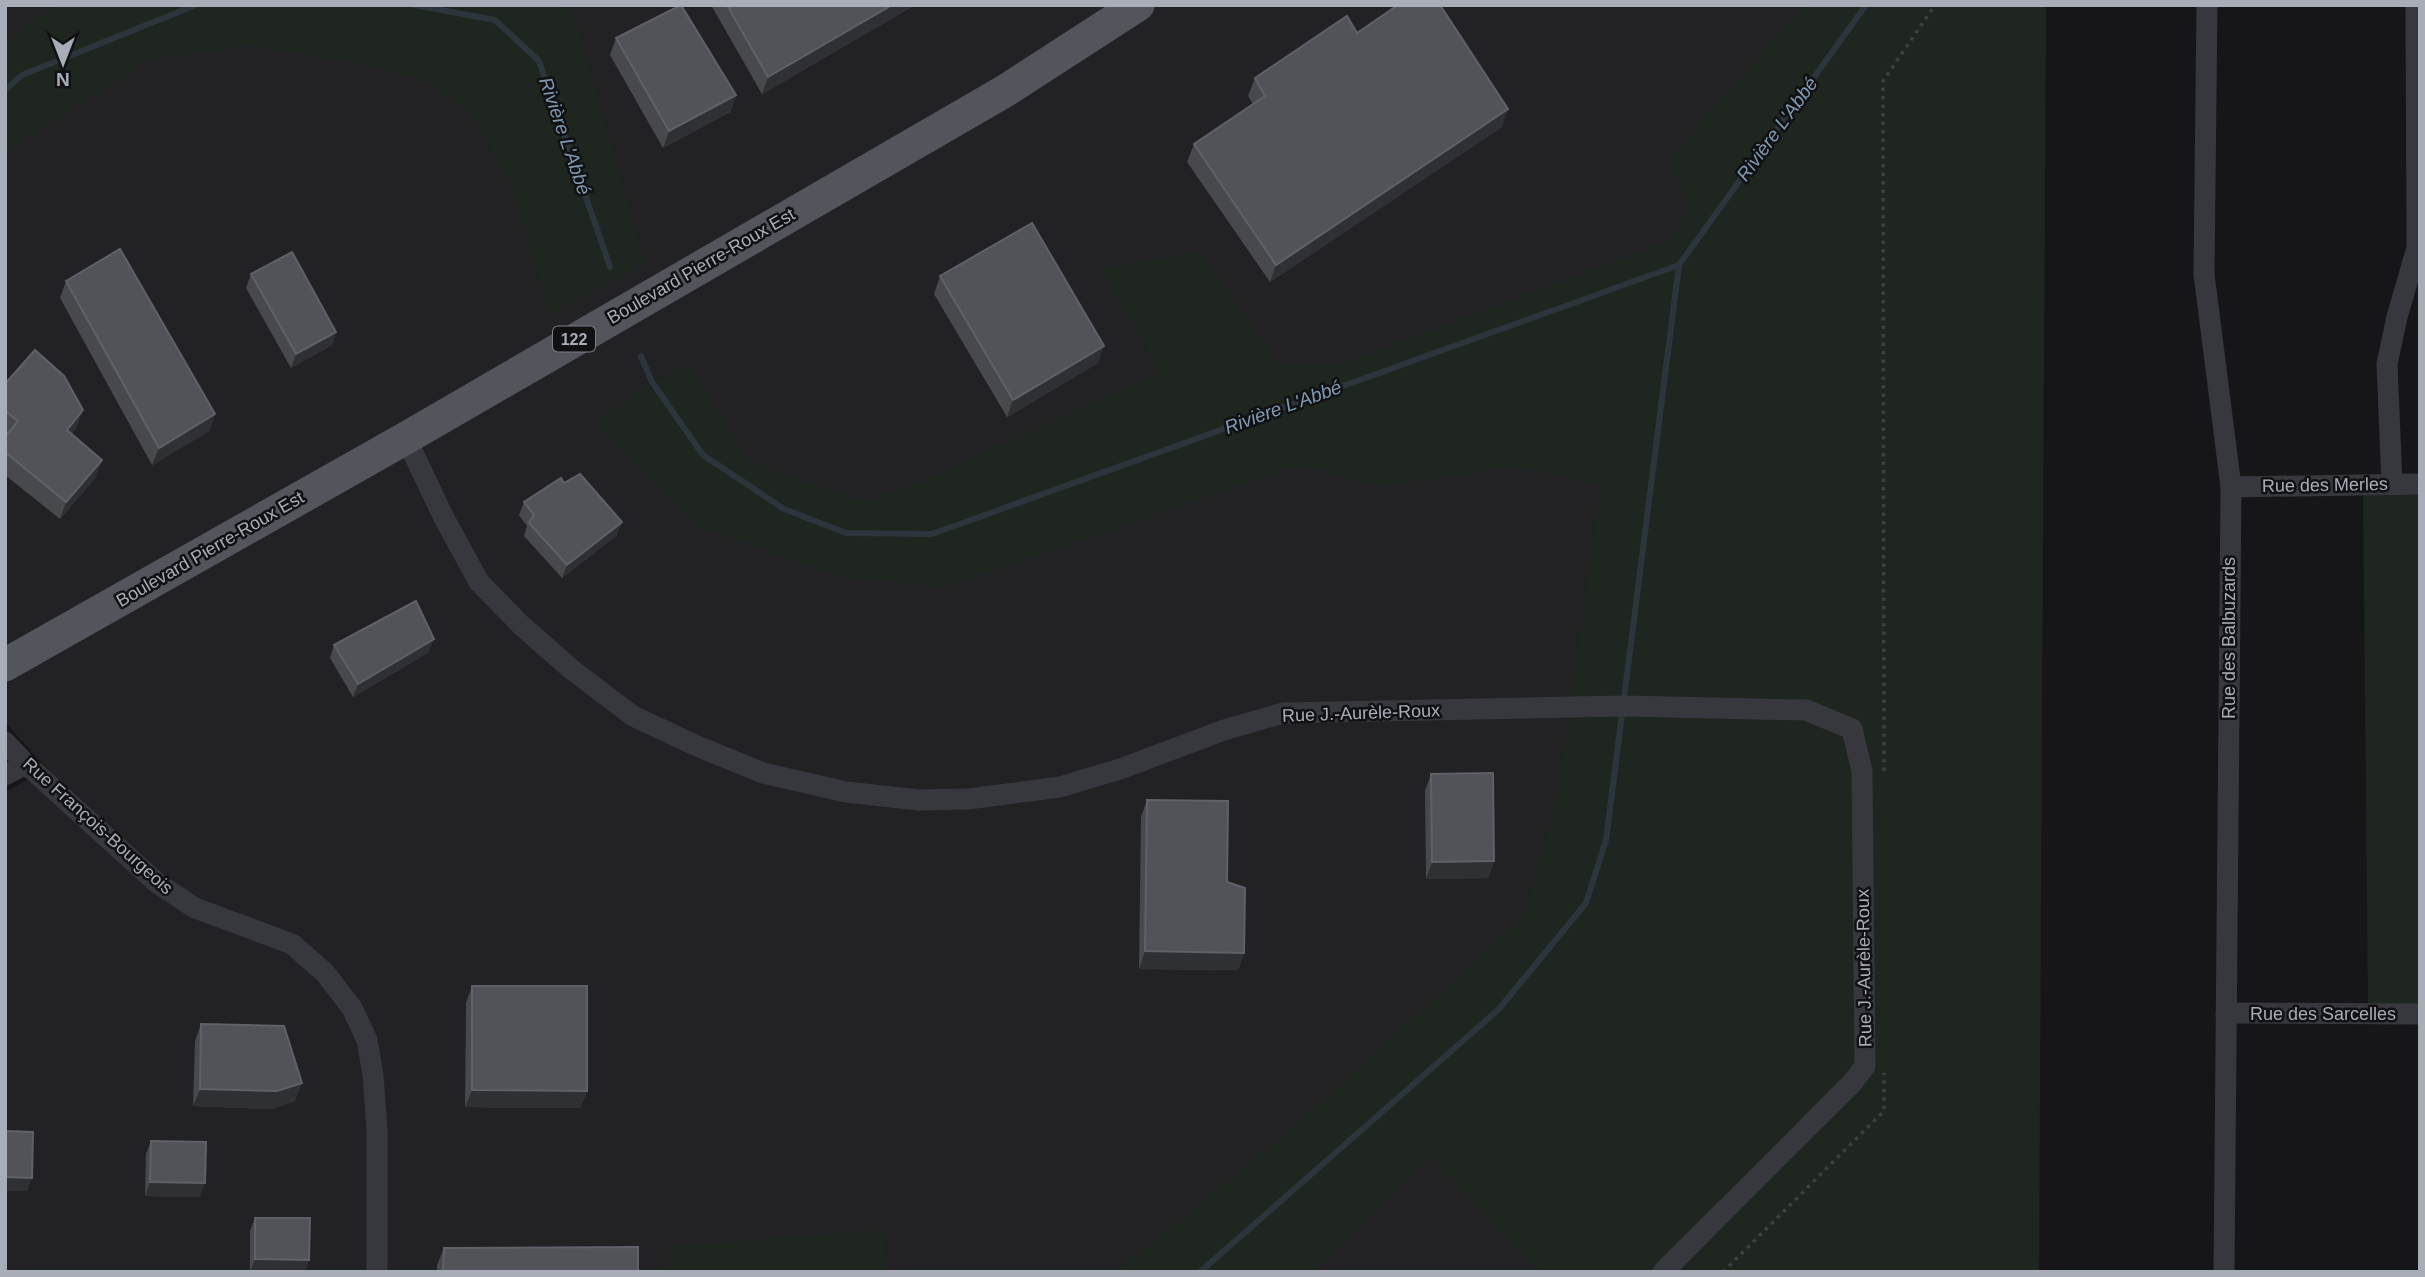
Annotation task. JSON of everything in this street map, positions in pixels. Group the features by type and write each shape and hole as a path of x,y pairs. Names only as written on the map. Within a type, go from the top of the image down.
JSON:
{"main road":[{"name":"Boulevard Pierre-Roux Est","path":"5,665 406,438 1005,91 1138,5"}],"street":[{"name":"Rue des Balbuzards","path":"2207,5 2204,274 2231,487 2224,1272"},
{"path":"2392,484 2388,364 2397,317 2417,248 2416,5"},
{"name":"Rue J.-Aurèle-Roux","path":"406,438 443,516 479,582 521,625 571,669 633,716 697,746 763,773 846,792 919,800 968,799 1060,787 1121,769 1224,730 1283,713 1624,706 1806,710 1852,729 1862,771 1865,1066 1852,1083 1663,1272"},
{"name":"Rue des Merles","path":"2231,487 2420,484"},
{"name":"Rue François-Bourgeois","path":"5,742 157,883 195,908 292,944 325,973 352,1008 367,1040 373,1075 377,1130 377,1272"},
{"path":"5,775 26,764"},
{"name":"Rue des Sarcelles","path":"2226,1013 2420,1014"}],"path":[{"path":"1884,784 1883,81 1935,5"},
{"path":"1723,1272 1884,1111 1884,1070"}],"shaded area":[{"path":"5,5 1901,5 1901,1272 5,1272 5,792 47,769 5,722"},
{"path":"57,5 566,5 575,18 645,263 550,314 513,187 473,116 435,85 357,62 247,46 152,59 5,151 5,43"},
{"path":"1805,5 2046,5 2039,1272 1543,1272 1429,1156 1312,1272 1117,1272 1285,1136 1524,917 1557,801 1601,484 1509,467 1376,487 1315,468 1294,467 946,587 835,576 702,527 595,422 652,382 689,364 749,462 866,502 920,482 1161,372 1102,268 1200,251 1278,363 1333,367 1671,240 1690,206 1670,159"},
{"path":"2363,491 2420,491 2420,1007 2368,1007"},
{"path":"882,1230 888,1272 670,1272 670,1246"}],"building":[{"path":"681,5 736,95 669,131 616,38"},
{"path":"727,5 892,5 768,77"},
{"path":"1398,5 1440,5 1508,109 1276,265 1194,144 1265,96 1255,78 1347,16 1357,33"},
{"path":"1032,223 1104,346 1013,400 940,276"},
{"path":"120,249 215,414 159,448 66,281"},
{"path":"292,252 336,332 296,354 251,274"},
{"path":"35,350 64,376 83,410 67,430 102,460 66,502 5,452 5,437 18,421 5,411 5,384"},
{"path":"580,474 622,522 567,565 529,523 534,515 524,502 561,478 564,483"},
{"path":"416,601 434,639 358,684 334,645"},
{"path":"1493,773 1494,861 1432,862 1431,774"},
{"path":"1147,800 1228,801 1227,882 1245,888 1244,953 1145,951"},
{"path":"472,986 587,986 587,1091 472,1090"},
{"path":"201,1024 284,1026 302,1083 277,1091 200,1089"},
{"path":"5,1131 33,1132 32,1178 5,1177"},
{"path":"151,1141 206,1142 205,1183 150,1182"},
{"path":"255,1218 310,1218 309,1260 255,1259"},
{"path":"638,1247 638,1272 443,1272 444,1248"}],"waterway":[{"name":"Rivière L'Abbé","path":"5,90 22,75 196,5"},
{"name":"Rivière L'Abbé","path":"414,5 495,20 539,61 610,267"},
{"name":"Rivière L'Abbé","path":"641,356 652,382 703,455 784,509 846,533 932,534 1679,265 1866,5"},
{"path":"1200,1272 1499,1009 1586,903 1606,840 1679,265"}]}
